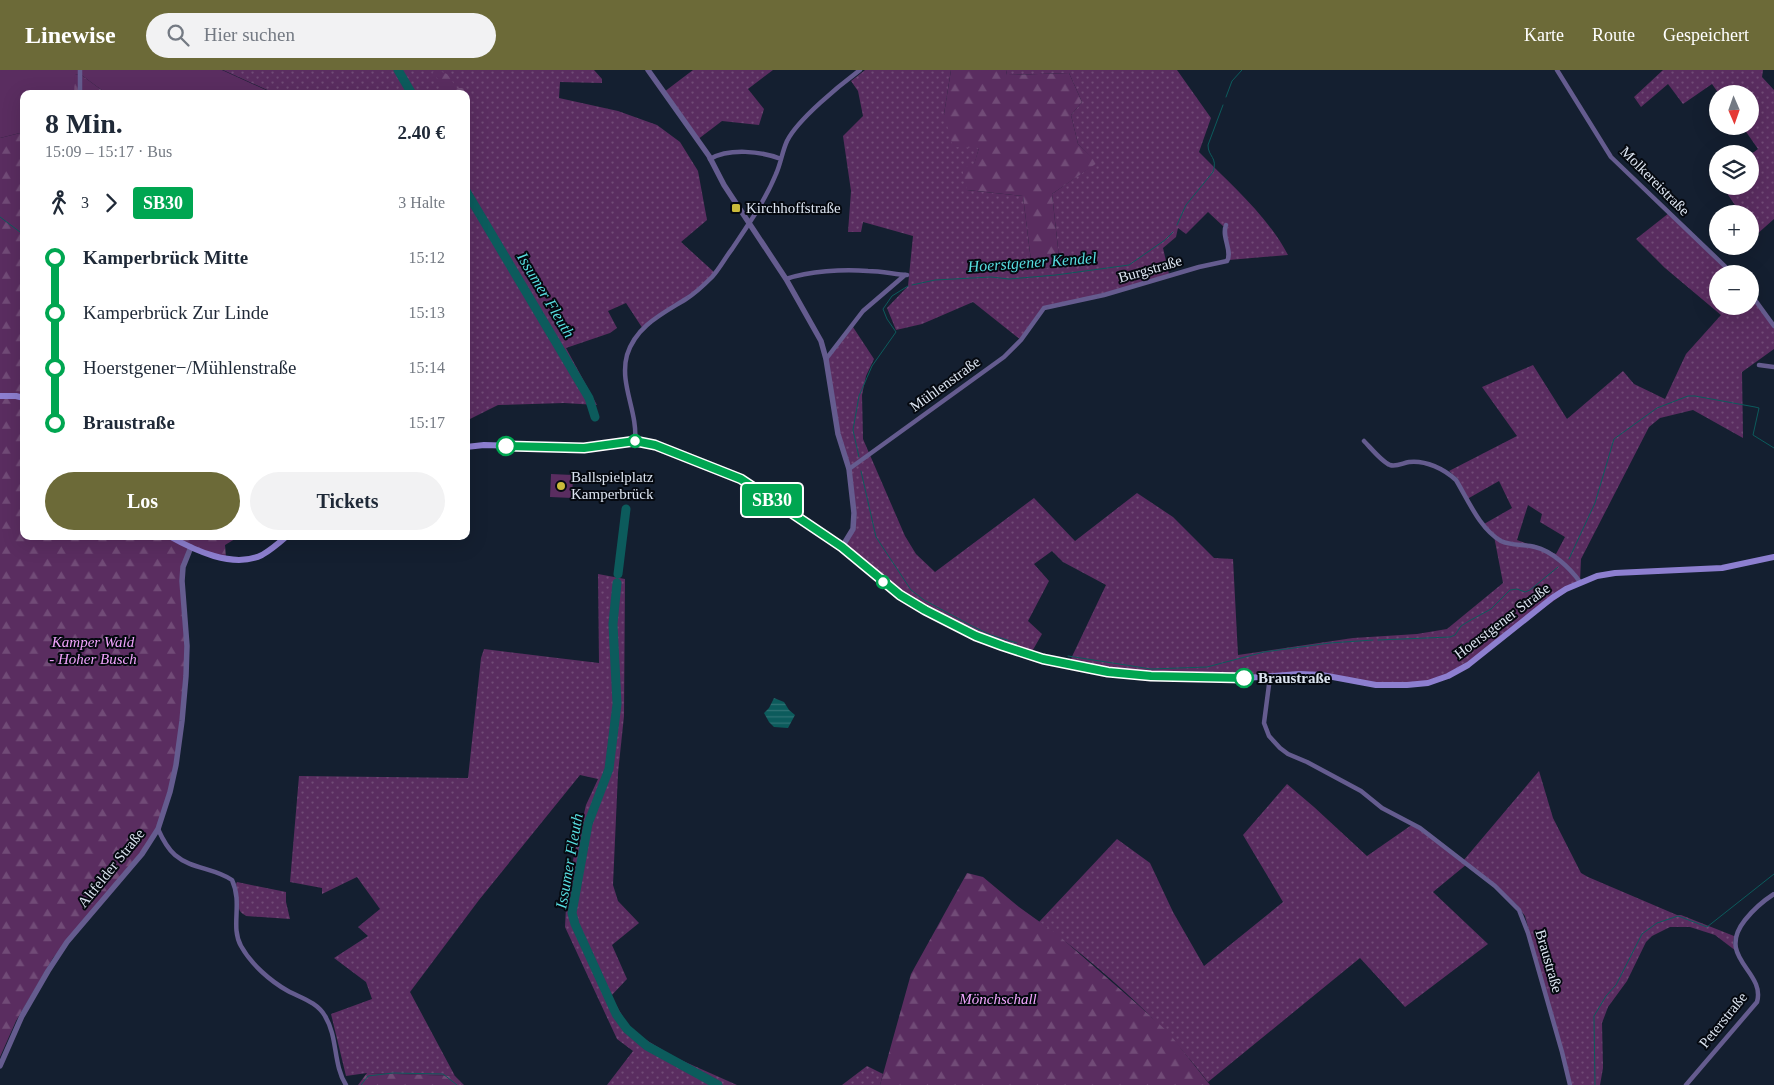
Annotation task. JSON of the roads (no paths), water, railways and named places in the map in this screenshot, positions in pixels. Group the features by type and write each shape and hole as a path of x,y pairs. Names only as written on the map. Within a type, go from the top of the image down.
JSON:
{"main road":[{"path":"0,396 20,397"},
{"name":"Hoerstgener Straße","path":"470,447 484,445 584,448 635,441 655,445 741,479 842,547 900,595 976,636 1043,659 1108,672 1151,676 1209,678 1270,677 1299,674 1322,675 1361,683 1389,686 1438,680 1468,665 1552,598 1580,582 1597,576 1615,573 1722,568 1774,557"},
{"path":"177,540 191,547 224,558 245,560 262,555 282,540"}],"street":[{"path":"80,70 80,90"},
{"path":"648,70 710,158 724,185 786,279 821,341 826,359 838,434 849,469 854,512 853,529 842,547"},
{"path":"635,441 635,426 625,370 627,356 632,343 648,324 688,298 715,274 750,223 777,173 787,140 808,115 860,70"},
{"name":"Molkereistraße","path":"1556,70 1611,157 1724,265"},
{"path":"710,158 716,155 739,153 766,154 781,159"},
{"name":"Burgstraße","path":"1044,308 1104,295 1199,267 1227,261 1229,255 1224,233 1226,225"},
{"path":"786,279 798,275 860,270 906,275 863,311 826,359"},
{"path":"1759,305 1774,326"},
{"name":"Mühlenstraße","path":"849,469 1004,357 1021,340 1044,308"},
{"path":"1759,366 1774,366"},
{"path":"1364,441 1389,465 1395,466 1410,462 1421,462 1449,474 1456,480 1484,527 1494,536 1503,542 1537,547 1548,552 1575,575 1580,582"},
{"name":"Altfelder Straße","path":"0,1066 22,1016 67,942 142,854 158,829 170,792 180,730 187,646 182,581 183,567 191,547"},
{"name":"Braustraße","path":"1270,677 1264,723 1269,736 1280,748 1288,754 1361,791 1382,808 1420,828 1488,880 1520,910 1570,1085"},
{"path":"158,829 174,854 185,862 214,871 232,880 238,898 236,932 241,947 262,972 279,986 312,1003 321,1011 331,1028 337,1057 346,1085"},
{"name":"Peterstraße","path":"1686,1085 1757,1002 1757,988 1736,949 1736,935 1750,914 1774,894"}],"waterway":[{"name":"Issumer Fleuth","path":"398,70 410,90"},
{"name":"Hoerstgener Kendel","path":"1226,97 1232,81 1242,70"},
{"name":"Hoerstgener Kendel","path":"1177,225 1186,205 1213,172 1214,160 1209,152 1208,145 1223,105"},
{"name":"Issumer Fleuth","path":"470,198 589,398 595,417"},
{"path":"0,217 20,232"},
{"name":"Hoerstgener Kendel","path":"912,285 935,280 991,277 1009,279 1056,275 1129,265 1165,240 1173,232"},
{"name":"Hoerstgener Kendel","path":"859,457 853,430 859,396 872,366 896,332 883,309 892,296 908,286"},
{"name":"Hoerstgener Kendel","path":"1569,559 1595,503 1614,439 1657,408 1688,396 1759,408 1753,435 1774,448"},
{"name":"Hoerstgener Kendel","path":"861,471 876,537 911,590 924,600 972,626 991,635 1017,643"},
{"name":"Issumer Fleuth","path":"618,574 626,509"},
{"name":"Hoerstgener Kendel","path":"1378,640 1450,637 1455,635 1461,626 1491,609 1510,590 1517,589 1525,592 1530,590 1558,567"},
{"name":"Issumer Fleuth","path":"617,583 613,624 617,704 609,769 588,824 572,913 575,924 616,1014 627,1029 647,1046 718,1085"},
{"name":"Hoerstgener Kendel","path":"1068,656 1151,669 1207,667 1264,652 1330,643 1373,640"},
{"name":"Hoerstgener Kendel","path":"1595,1085 1594,1016 1606,996 1616,985 1642,934 1657,923 1678,916 1707,927 1774,874"},
{"path":"361,1085 368,1076 393,1073 443,1074 457,1085"}],"place":[{"name":"Kirchhoffstraße","path":"736,208"},
{"name":"Ballspielplatz Kamperbrück","path":"561,486"},
{"name":"Braustraße","path":"1244,678"}],"park label":[{"name":"Kamper Wald - Hoher Busch","path":"93,650"},
{"name":"Mönchschall","path":"998,999"}]}
